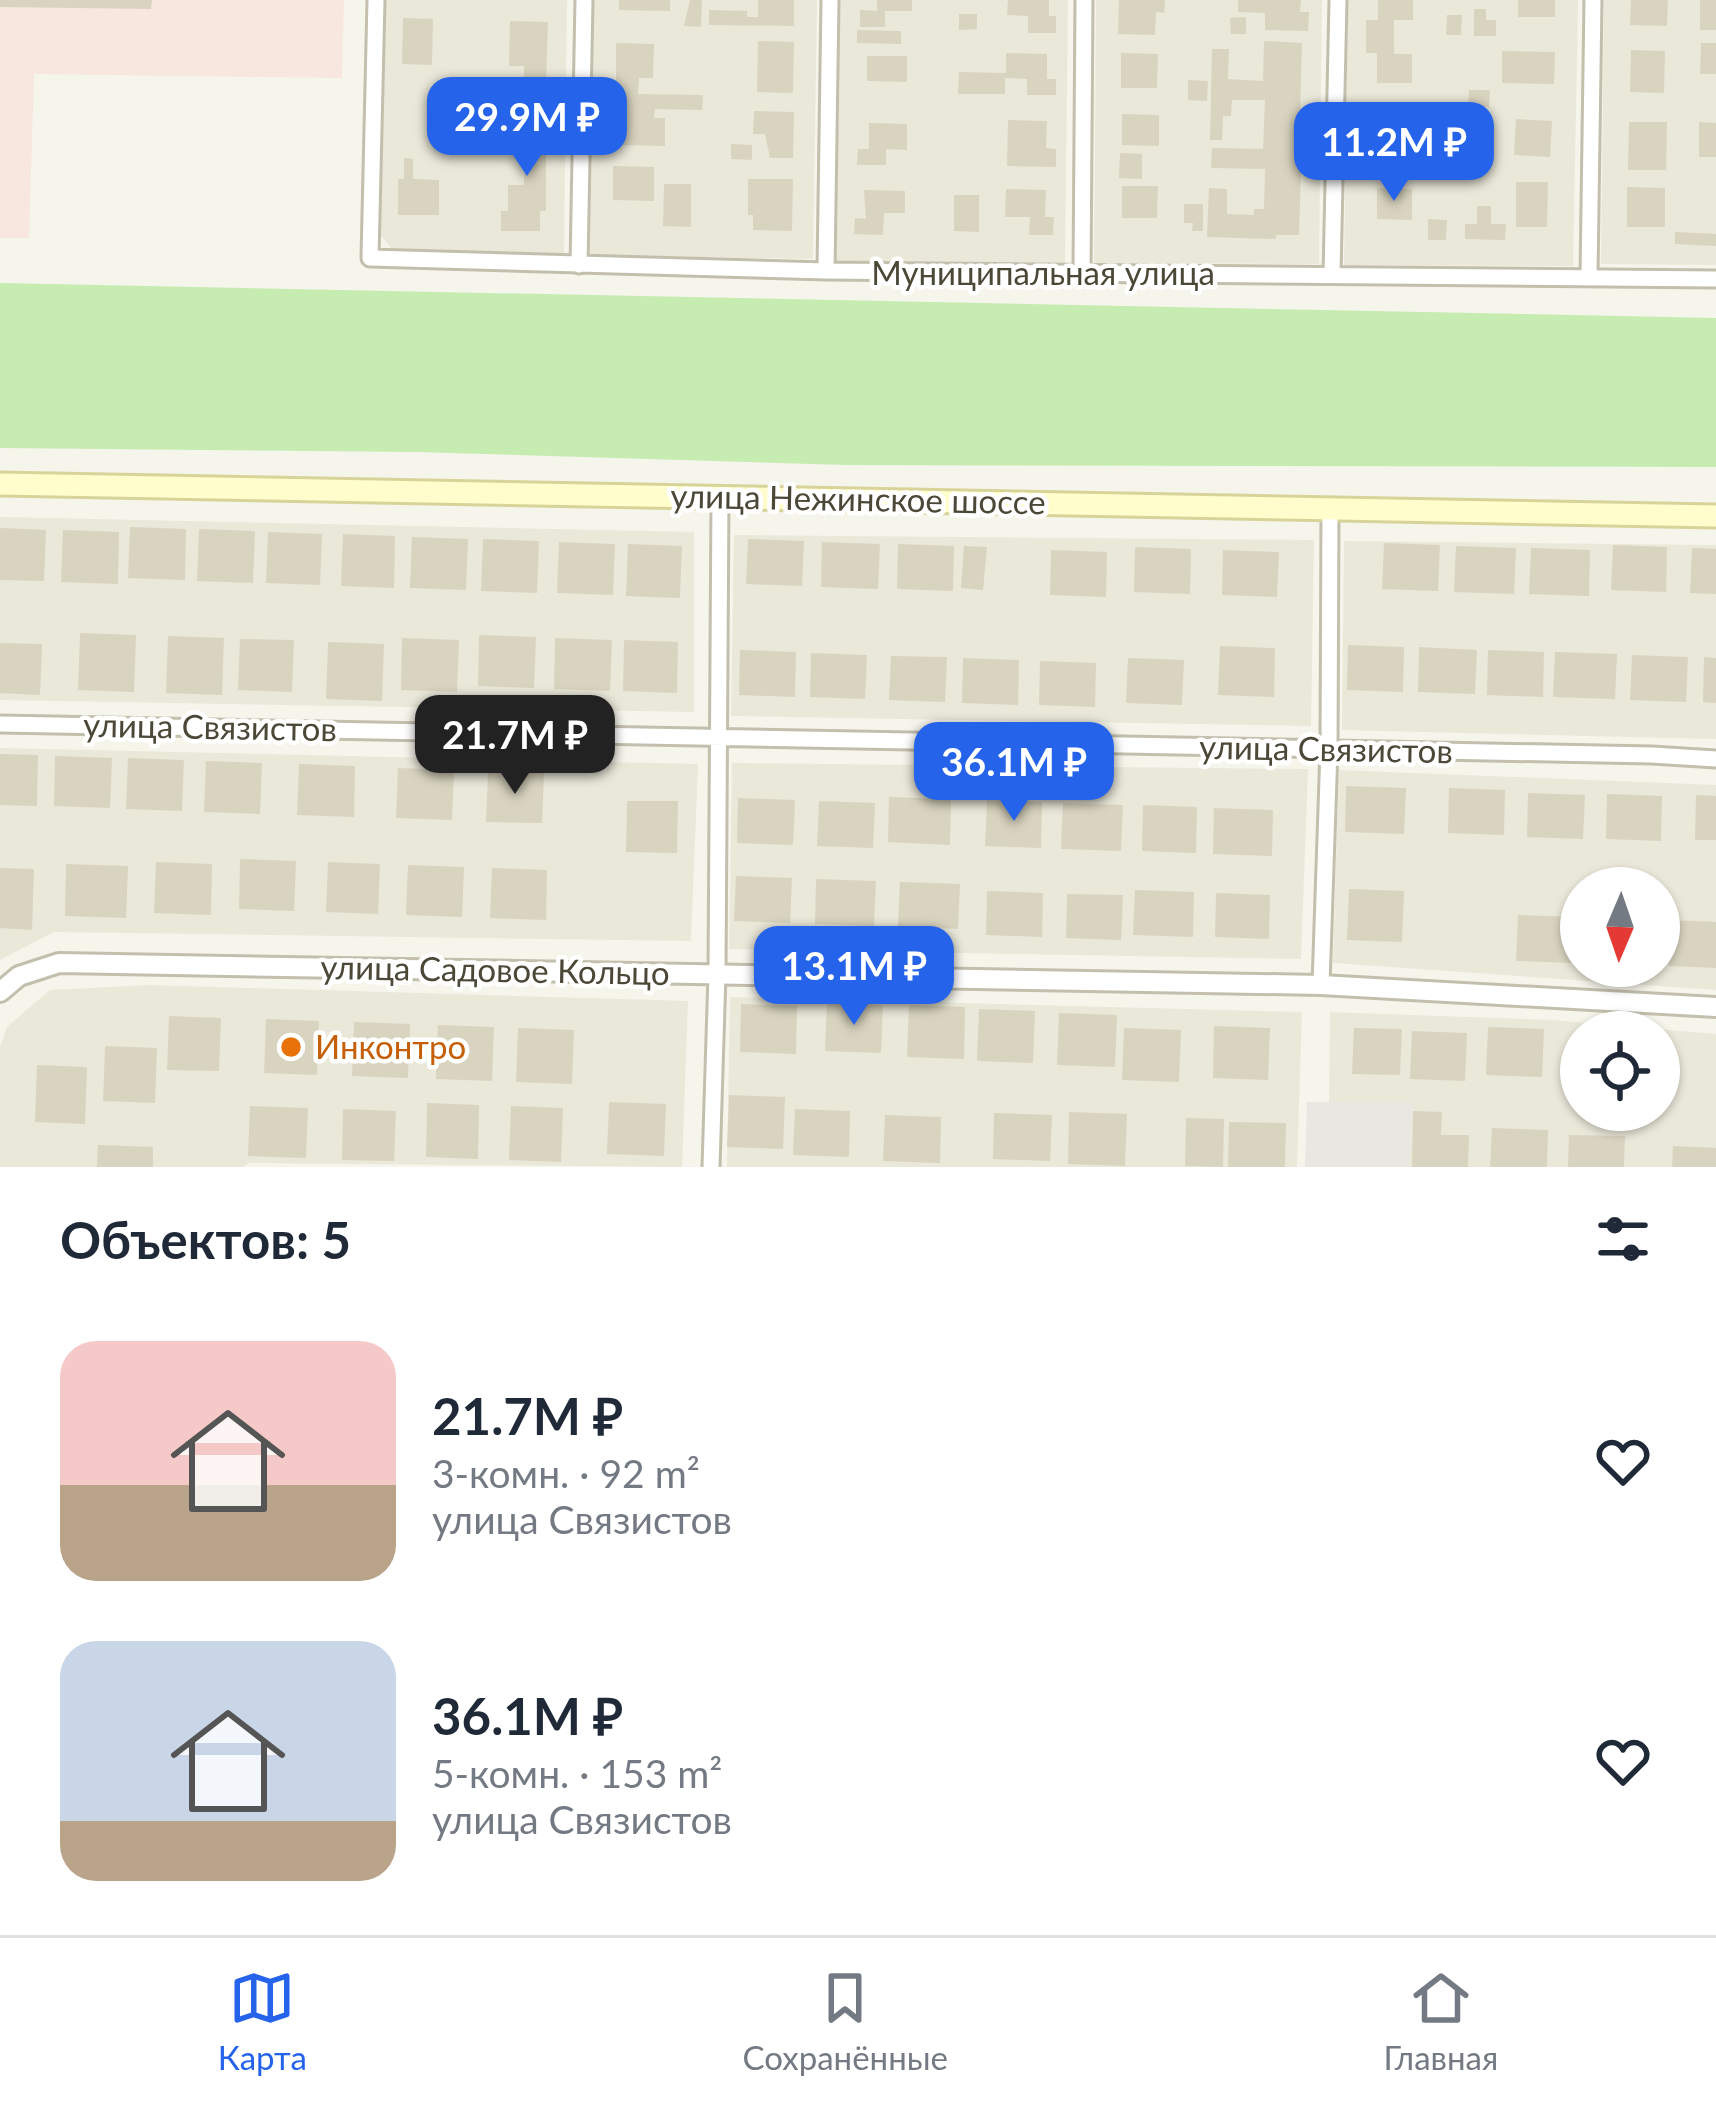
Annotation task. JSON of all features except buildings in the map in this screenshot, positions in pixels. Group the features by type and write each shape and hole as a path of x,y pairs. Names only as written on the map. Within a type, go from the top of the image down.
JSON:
{"main road":[{"name":"улица Нежинское шоссе","path":"0,484 1716,516"}],"street":[{"name":"Муниципальная улица","path":"376,0 370,258 826,271 1716,278"},
{"path":"580,266 584,0"},
{"path":"826,271 830,0"},
{"path":"1082,273 1084,0"},
{"path":"1332,275 1338,0"},
{"path":"1588,276 1593,0"},
{"path":"711,1167 720,496"},
{"path":"1321,985 1330,508"},
{"name":"улица Связистов","path":"0,724 1652,754 1716,759"},
{"name":"улица Садовое Кольцо","path":"0,992 19,976 59,963 1321,985 1716,1007"}],"shaded area":[{"path":"0,0 344,0 342,78 34,74 29,238 0,238"},
{"path":"383,0 567,0 564,254 392,249 378,232"},
{"path":"591,0 817,0 813,259 588,255"},
{"path":"838,0 1068,0 1065,263 835,261"},
{"path":"1096,0 1322,0 1319,264 1094,263"},
{"path":"1348,0 1578,0 1573,266 1344,265"},
{"path":"1604,0 1716,0 1716,265 1601,264"},
{"path":"0,517 694,532 694,712 0,700"},
{"path":"734,535 1314,540 1311,726 731,716"},
{"path":"1344,541 1716,545 1716,739 1342,730"},
{"path":"0,748 698,764 691,941 54,932 0,960"},
{"path":"732,763 1308,769 1301,959 729,949"},
{"path":"1339,770 1716,785 1716,990 1673,987 1680,987 1680,867 1560,867 1560,979 1333,963"},
{"path":"150,985 688,1001 682,1167 249,1163 243,1167 0,1167 0,1047 7,1027 50,990"},
{"path":"730,997 1302,1012 1297,1167 727,1167"},
{"path":"1330,1012 1560,1021 1560,1131 1680,1131 1680,1031 1716,1034 1716,1167 1409,1167 1413,1103 1329,1103"},
{"path":"1307,1102 1413,1103 1409,1167 1305,1167"}],"green space":[{"path":"0,283 1716,318 1716,467 845,465 417,452 0,448"}],"place":[{"name":"Инконтро","path":"291,1047"}]}
